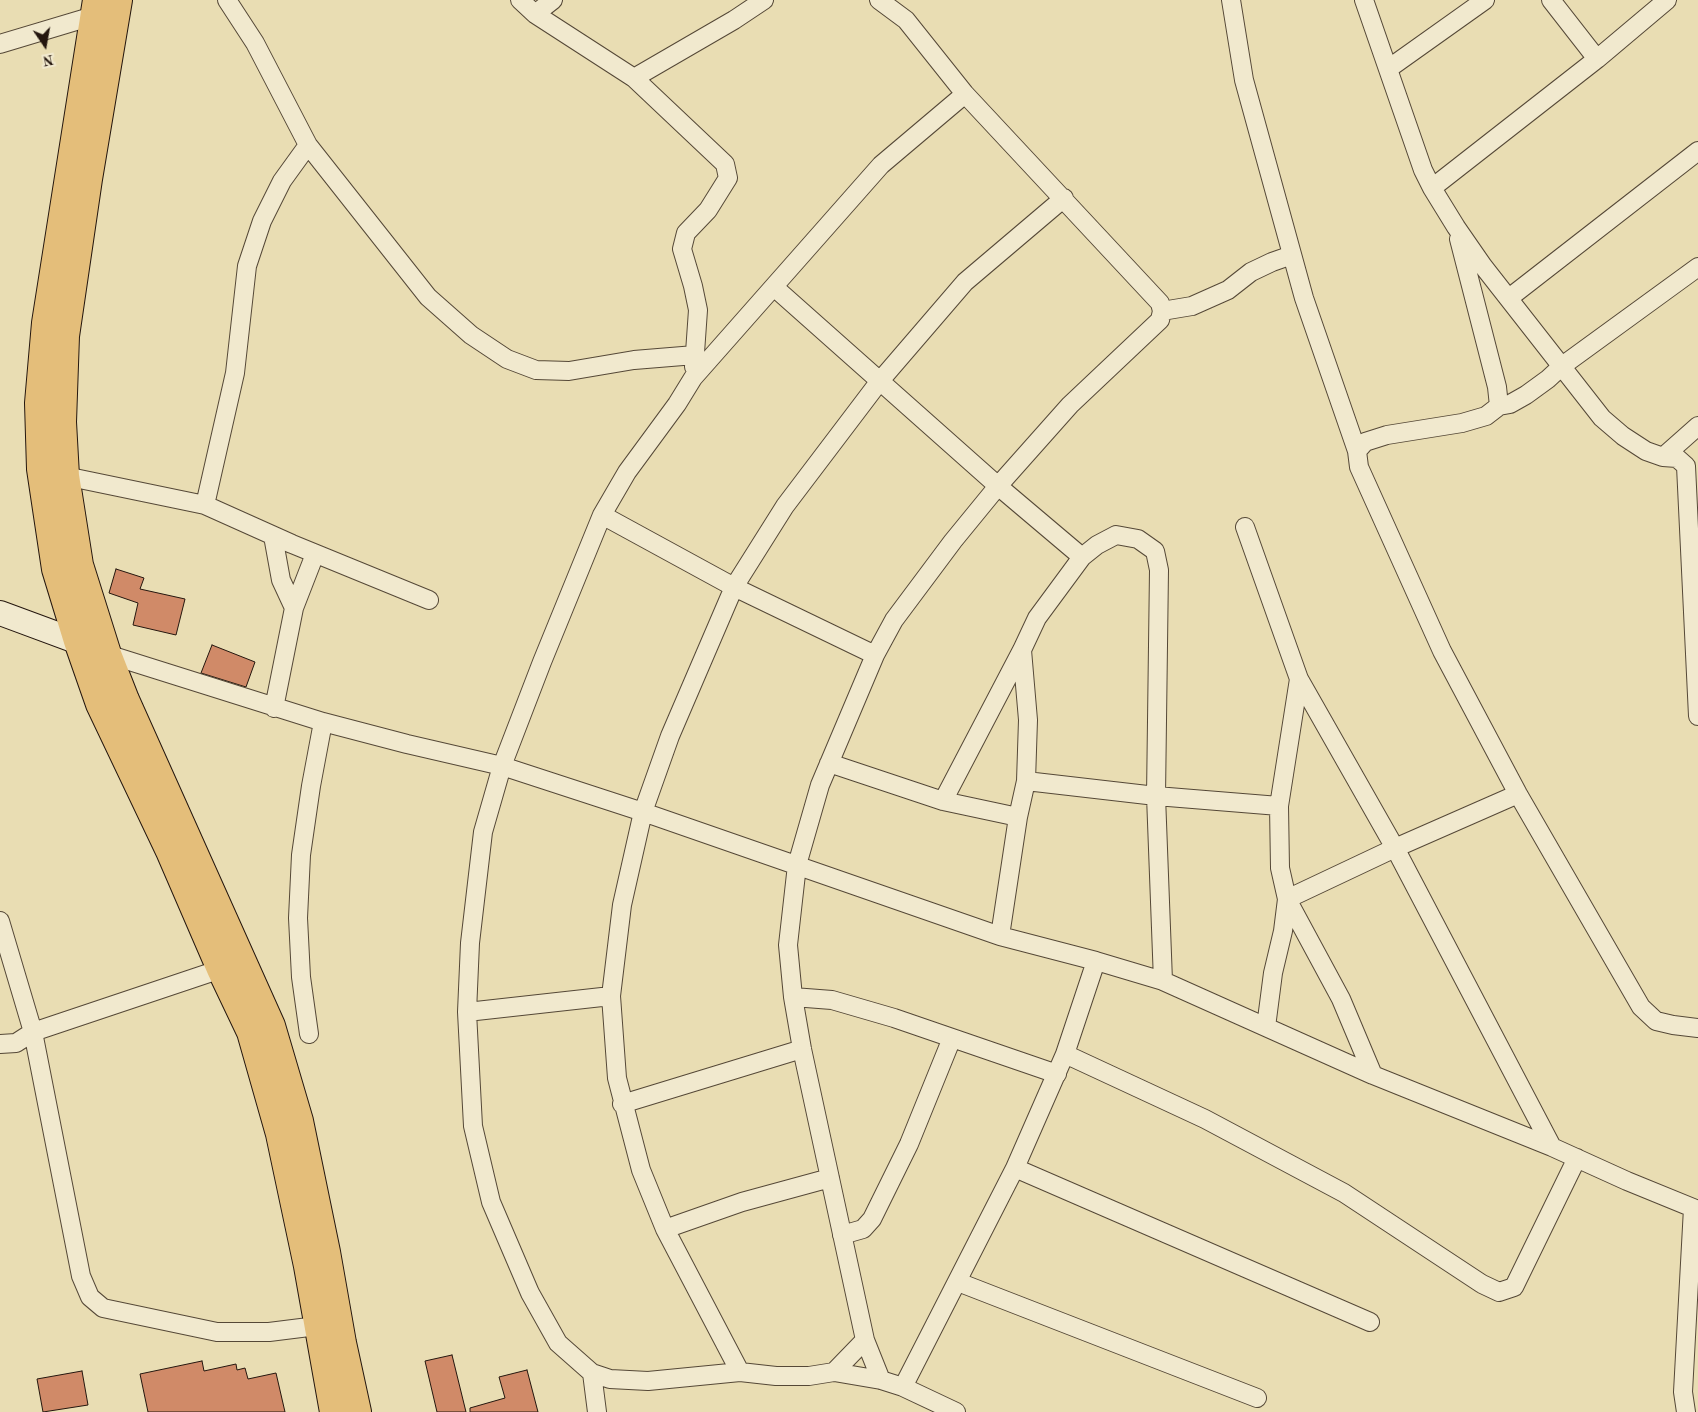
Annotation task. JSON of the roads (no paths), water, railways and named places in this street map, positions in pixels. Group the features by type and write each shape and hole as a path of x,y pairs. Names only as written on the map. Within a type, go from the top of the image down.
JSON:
{"main road":[{"path":"106,9 88,179 65,336 62,422 65,476 79,565 107,654 129,709 271,1026 299,1121 357,1412"},
{"path":"106,9 46,323 39,403 41,468 56,569 100,704 170,852 250,1032 280,1134 308,1266 317,1326 334,1412"}],"street":[{"path":"227,0 255,43 308,145 428,297 471,335 507,359 536,370 569,371 634,360 695,356"},
{"path":"520,0 535,14 634,78 725,164 728,178 708,210 686,233 682,249 698,310 693,378"},
{"path":"535,14 553,0"},
{"path":"634,78 734,20 764,0"},
{"path":"879,0 906,20 965,94 1160,303 1162,311 1160,320 1070,405 998,486 953,541 900,612 875,655 820,785 797,865 788,945 793,997 802,1049 865,1340 881,1380"},
{"path":"902,0 906,20"},
{"path":"1230,0 1244,80 1304,298 1357,451 1358,467 1442,651 1518,794 1641,1007 1656,1021 1698,1028"},
{"path":"1364,0 1420,161 1432,188 1483,266 1602,418 1623,436 1646,451 1663,457 1677,458 1692,466 1698,716"},
{"path":"1388,69 1485,0"},
{"path":"1551,0 1597,59"},
{"path":"1432,188 1597,59 1667,0"},
{"path":"0,44 106,9"},
{"path":"956,1412 903,1387 881,1380 834,1372 809,1376 776,1376 740,1372 648,1381 610,1379 592,1373 558,1343 530,1293 492,1202 472,1126 467,1012 470,943 482,841 502,766 602,515 626,472 678,404 693,378 881,165 965,94"},
{"path":"205,505 235,373 247,266 262,221 282,181 308,145"},
{"path":"1509,298 1698,151"},
{"path":"740,1372 665,1229 641,1170 622,1104 617,1078 611,996 622,905 643,812 670,736 734,586 785,506 879,382 965,282 1064,198"},
{"path":"1456,227 1497,387 1499,406"},
{"path":"1162,311 1192,306 1228,290 1251,272 1292,255"},
{"path":"1357,451 1365,442 1387,435 1462,423 1486,416 1499,406 1510,404 1548,379 1562,366 1698,267"},
{"path":"774,287 879,382 1082,557"},
{"path":"1663,457 1698,426"},
{"path":"65,476 205,505 272,536 429,600"},
{"path":"602,515 734,586 875,655"},
{"path":"1245,527 1299,679 1395,848 1552,1147"},
{"path":"943,801 1037,618 1082,557 1116,535 1138,539 1155,550 1159,570 1156,796 1163,981"},
{"path":"272,536 281,580 294,608"},
{"path":"274,708 294,608 315,554"},
{"path":"0,613 78,641 107,654 274,708 407,744 502,766 643,812 1000,936 1163,981 1373,1076 1552,1147 1627,1182 1695,1209 1683,1392 1686,1412"},
{"path":"1000,936 1018,817 1026,781 1028,720 1022,650"},
{"path":"1299,679 1279,806 1280,868 1287,899 1342,999 1373,1076"},
{"path":"309,1034 301,976 298,918 300,864 311,786 323,722"},
{"path":"829,763 943,801 1018,817"},
{"path":"1026,781 1156,796 1279,806"},
{"path":"1287,899 1395,848 1518,794"},
{"path":"1266,1027 1274,973 1284,931 1287,899"},
{"path":"0,921 34,1032 81,1276 90,1297 103,1308 217,1332 268,1332 317,1326"},
{"path":"903,1387 1015,1168 1057,1074 1096,961"},
{"path":"0,1044 16,1043 34,1032 221,970"},
{"path":"467,1012 611,996"},
{"path":"793,997 832,1000 894,1018 1057,1074"},
{"path":"842,1235 862,1229 872,1219 909,1144 952,1038"},
{"path":"622,1104 802,1049"},
{"path":"1064,1054 1205,1119 1344,1193 1482,1284 1499,1292 1514,1287 1577,1158"},
{"path":"1015,1168 1370,1322"},
{"path":"665,1229 742,1202 830,1178"},
{"path":"958,1282 1257,1398"},
{"path":"834,1372 865,1340"},
{"path":"592,1373 597,1412"}]}
